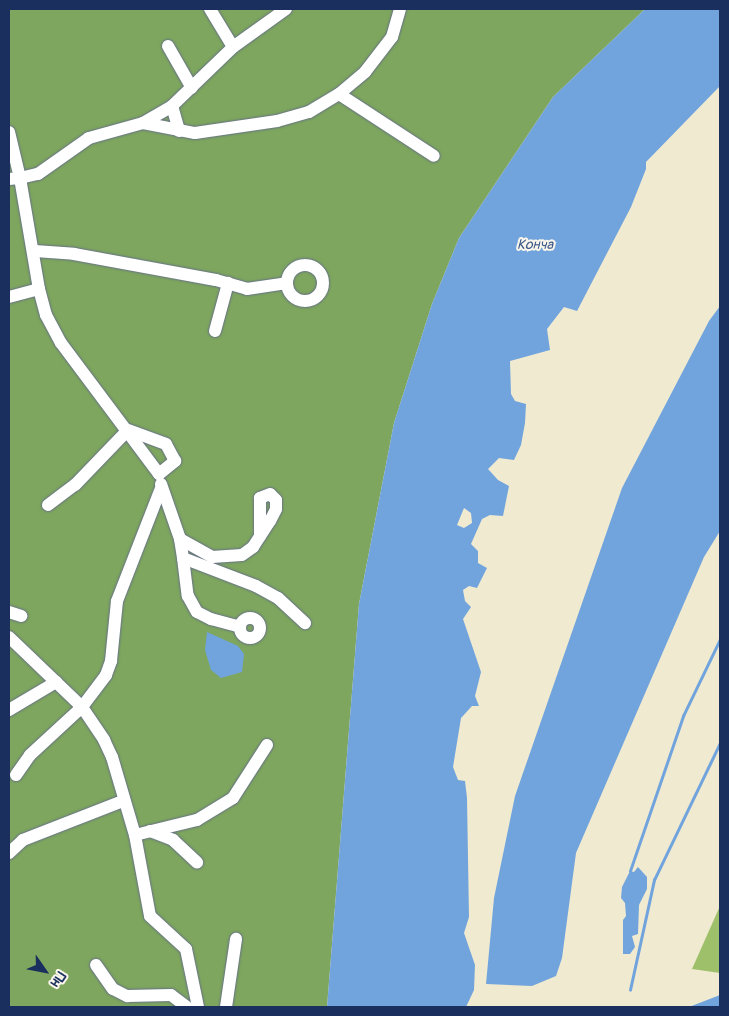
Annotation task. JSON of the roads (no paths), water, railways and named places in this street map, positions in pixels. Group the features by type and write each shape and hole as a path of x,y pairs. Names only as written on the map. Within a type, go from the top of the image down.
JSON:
{"street":[{"path":"210,9 233,47"},
{"path":"14,178 38,174 89,138 143,123 172,106 233,47 286,9"},
{"path":"143,123 179,131 212,131 277,121 309,112 339,94 364,72 392,37 400,9"},
{"path":"168,46 192,88"},
{"path":"339,94 434,156"},
{"path":"172,106 179,131"},
{"path":"9,132 14,178 34,251 39,289 46,315 61,343 128,430 159,474 161,488 180,539 188,596 198,612 211,619 240,627"},
{"path":"34,251 74,254 228,283 247,289 287,283"},
{"path":"215,331 228,283"},
{"path":"9,297 39,289"},
{"path":"128,430 166,444 175,461 159,474"},
{"path":"48,504 75,485 128,430"},
{"path":"16,775 30,755 82,707 112,661 117,601 161,488"},
{"path":"180,539 212,557 227,557 242,555 260,536"},
{"path":"183,558 256,586 278,598 305,623"},
{"path":"9,612 21,616"},
{"path":"9,637 82,707 112,757 123,801 135,835 150,916 186,949 198,1007"},
{"path":"9,710 56,682"},
{"path":"135,835 197,820 234,798 267,745"},
{"path":"9,853 23,840 123,801"},
{"path":"150,831 174,840 197,862"},
{"path":"226,1007 236,940"},
{"path":"96,965 113,989 127,996 171,995 187,1007"}],"water":[{"name":"Конча","path":"645,9 720,9 720,86 646,162 646,169 631,207 577,311 564,307 547,329 550,350 510,361 511,394 515,401 526,404 521,445 514,460 499,458 488,469 498,480 509,486 503,516 490,515 482,519 471,544 478,551 478,563 487,568 477,588 469,586 463,590 465,601 471,607 463,619 481,672 475,696 479,706 472,706 461,718 453,767 458,780 465,781 467,798 469,917 464,933 475,965 474,990 466,1007 327,1007 359,604 394,423 432,304 459,238 553,97","holes":["464,508 471,513 472,523 464,528 457,525"]},
{"path":"720,306 720,531 704,557 576,853 562,958 556,976 532,986 486,984 494,898 515,796 622,488 709,321"},
{"path":"207,632 238,646 244,654 242,672 221,678 211,670 205,650"},
{"path":"638,867 647,877 647,889 639,905 638,934 632,936 635,947 630,954 623,954 623,920 626,916 625,903 621,898 622,887 630,871 634,872"},
{"path":"720,995 720,1007 689,1007"}],"waterway":[{"path":"630,871 683,716 720,639"},
{"path":"630,990 654,880 720,743"}]}
